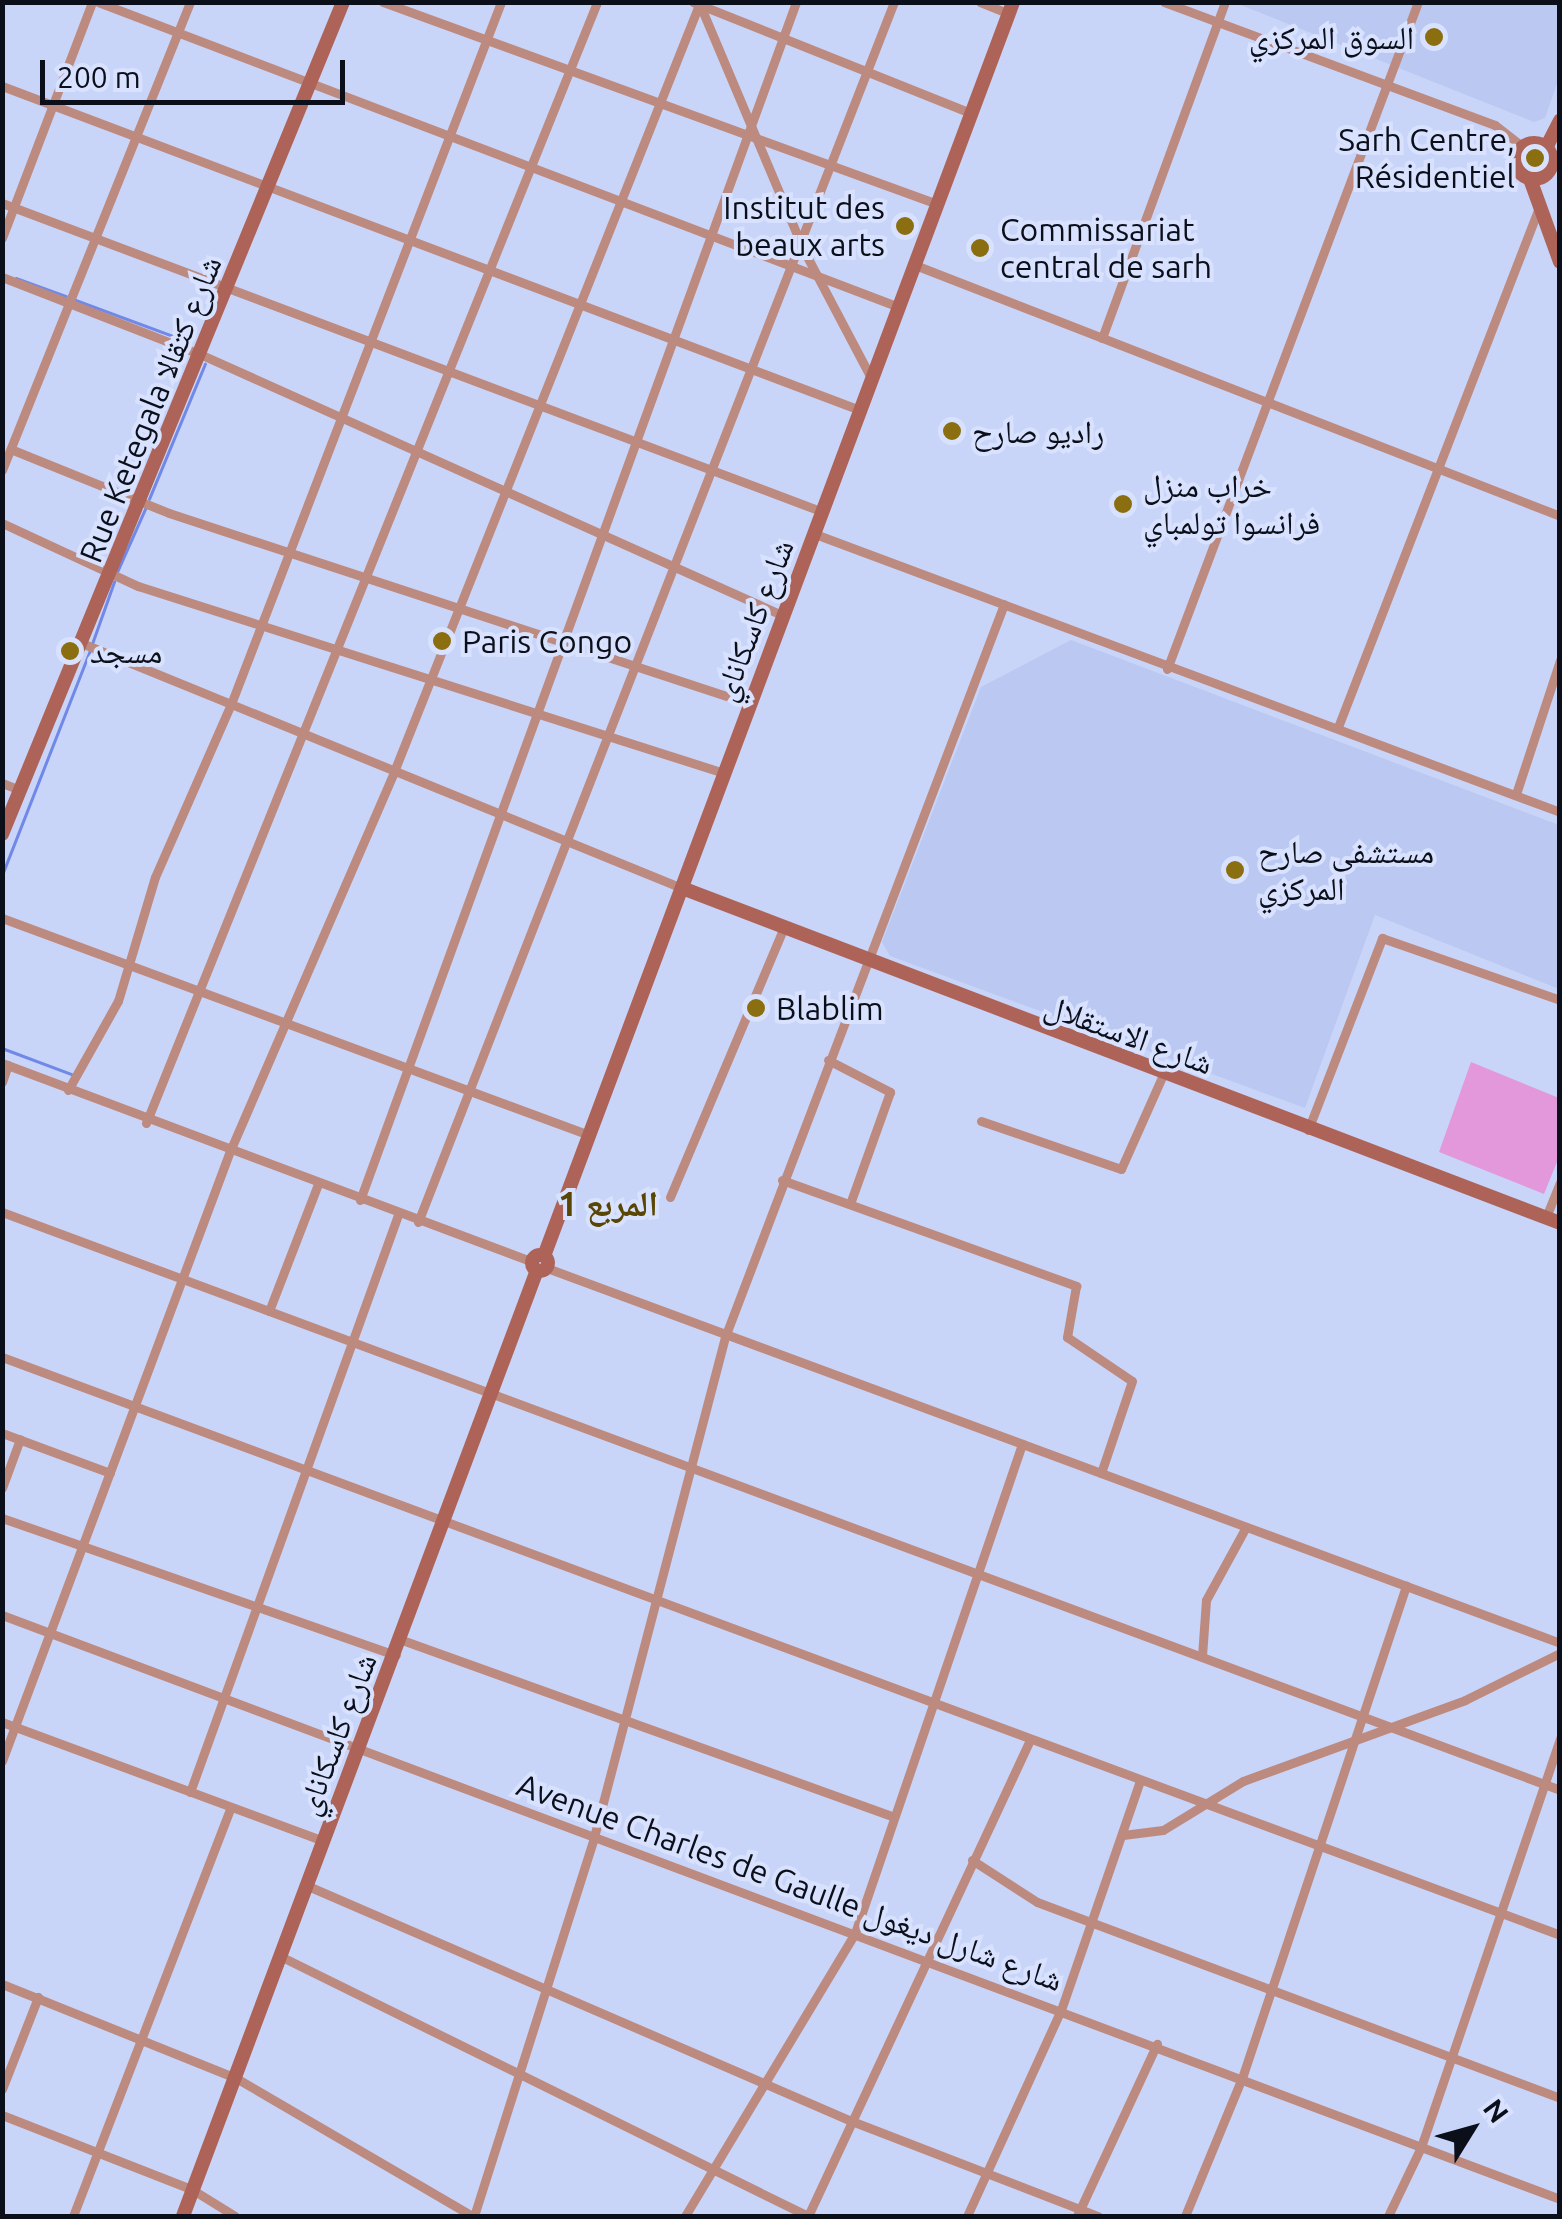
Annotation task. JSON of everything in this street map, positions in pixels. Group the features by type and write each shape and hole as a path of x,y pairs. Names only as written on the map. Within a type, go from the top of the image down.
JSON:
{"street":[{"path":"2,238 95,2 176,36 449,136 529,172 899,307"},
{"path":"2,470 190,2"},
{"name":"Rue Ketegala شارع كتقالا","path":"2,834 230,288 343,2"},
{"path":"383,2 486,42 756,134 936,204"},
{"path":"68,1090 131,961 155,877 231,704 502,2"},
{"path":"146,1122 366,578 455,372 597,2"},
{"path":"360,1200 539,712 632,439 708,238 756,134 796,2"},
{"path":"418,1222 608,738 679,569 894,2"},
{"path":"980,2 1011,8"},
{"path":"1164,2 1495,125 1522,146 1552,151"},
{"path":"1102,338 1225,2"},
{"path":"1167,669 1418,2"},
{"path":"698,3 782,42 970,114"},
{"path":"2,1761 85,1547 133,1401 230,1151 290,1024 462,607 538,404 698,3"},
{"path":"698,3 802,247 871,378"},
{"name":"شارع كاسكاناي","path":"183,2216 1011,8"},
{"path":"2,86 860,410"},
{"path":"1530,179 1547,173 1560,120"},
{"path":"1522,146 1516,167 1530,179 1538,210 1560,262"},
{"path":"2,203 823,512"},
{"path":"1338,726 1538,210"},
{"path":"914,265 1267,402 1441,464 1560,516"},
{"path":"2,277 202,355 504,494 784,616"},
{"path":"13,450 138,501 752,704"},
{"path":"2,523 110,576 724,773"},
{"path":"815,534 1167,669 1338,726 1560,812"},
{"path":"2,1984 142,2036 236,2078 473,2216 521,2076 594,1836 725,1337 1004,604"},
{"path":"84,644 304,736 570,839 682,888"},
{"path":"1516,794 1560,660"},
{"path":"2,783 18,789"},
{"name":"شارع الاستقلال","path":"682,888 865,964 1553,1220"},
{"path":"2,918 131,961 589,1135"},
{"path":"670,1197 783,930"},
{"path":"1308,1130 1382,938 1560,1000"},
{"path":"828,1060 890,1092 851,1200"},
{"path":"2,1082 5,1064 146,1122 1560,1643"},
{"path":"981,1121 1121,1169 1162,1077"},
{"path":"782,1180 851,1200 1076,1286 1067,1336 1132,1382 1102,1474"},
{"path":"1553,1220 1560,1183"},
{"path":"269,1311 318,1184"},
{"path":"2,1212 269,1311 354,1338 494,1394 690,1462 974,1573 1399,1726 1560,1790"},
{"path":"190,1792 302,1467 398,1215"},
{"path":"2,1357 133,1401 1140,1782 1560,1936"},
{"path":"2,1432 110,1473"},
{"path":"2,1488 20,1439"},
{"path":"685,2216 709,2167 855,1933 892,1816 935,1704 974,1573 1022,1444"},
{"path":"2,1518 396,1655"},
{"path":"1202,1656 1206,1600 1246,1527"},
{"path":"1185,2216 1242,2078 1406,1586"},
{"name":"Avenue Charles de Gaulle شارع شارل ديغول","path":"2,1614 1158,2044 1560,2200"},
{"path":"402,1640 892,1816"},
{"path":"1122,1835 1163,1830 1204,1804 1399,1726 1560,1653"},
{"path":"2,1722 324,1842"},
{"path":"1388,2216 1421,2147 1560,1738"},
{"path":"282,1957 808,2216 923,1959 1030,1740"},
{"path":"968,2216 1062,2010 1140,1782"},
{"path":"73,2216 230,1807"},
{"path":"972,1860 1021,1894 1450,2063 1560,2098"},
{"path":"308,1886 760,2083 1079,2213 1098,2216"},
{"path":"2,2089 38,1997"},
{"path":"1079,2213 1158,2044"},
{"path":"2,2115 193,2190 235,2216"}],"shaded area":[{"name":"السوق المركزي","path":"1233,2 1559,3 1559,78 1545,118 1534,122"},
{"name":"مستشفى صارح المركزي","path":"1071,640 1559,825 1559,989 1375,915 1305,1108 890,956 882,942 981,687"},
{"path":"1471,1062 1559,1098 1559,1157 1544,1194 1439,1152"}],"waterway":[{"path":"16,278 66,296"},
{"path":"73,299 189,342"},
{"path":"149,499 205,364"},
{"path":"117,572 146,507"},
{"path":"92,644 114,582"},
{"path":"2,875 90,650"},
{"path":"2,1048 71,1074"}],"place":[{"name":"السوق المركزي","path":"1434,37"},
{"name":"Sarh Centre, Résidentiel","path":"1535,158"},
{"name":"Institut des beaux arts","path":"905,226"},
{"name":"Commissariat central de sarh","path":"980,248"},
{"name":"راديو صارح","path":"952,431"},
{"name":"خراب منزل فرانسوا تولمباي","path":"1123,504"},
{"name":"Paris Congo","path":"442,641"},
{"name":"مسجد","path":"70,651"},
{"name":"مستشفى صارح المركزي","path":"1235,870"},
{"name":"Blablim","path":"756,1008"}],"district":[{"name":"المربع 1","path":"608,1203"}]}
